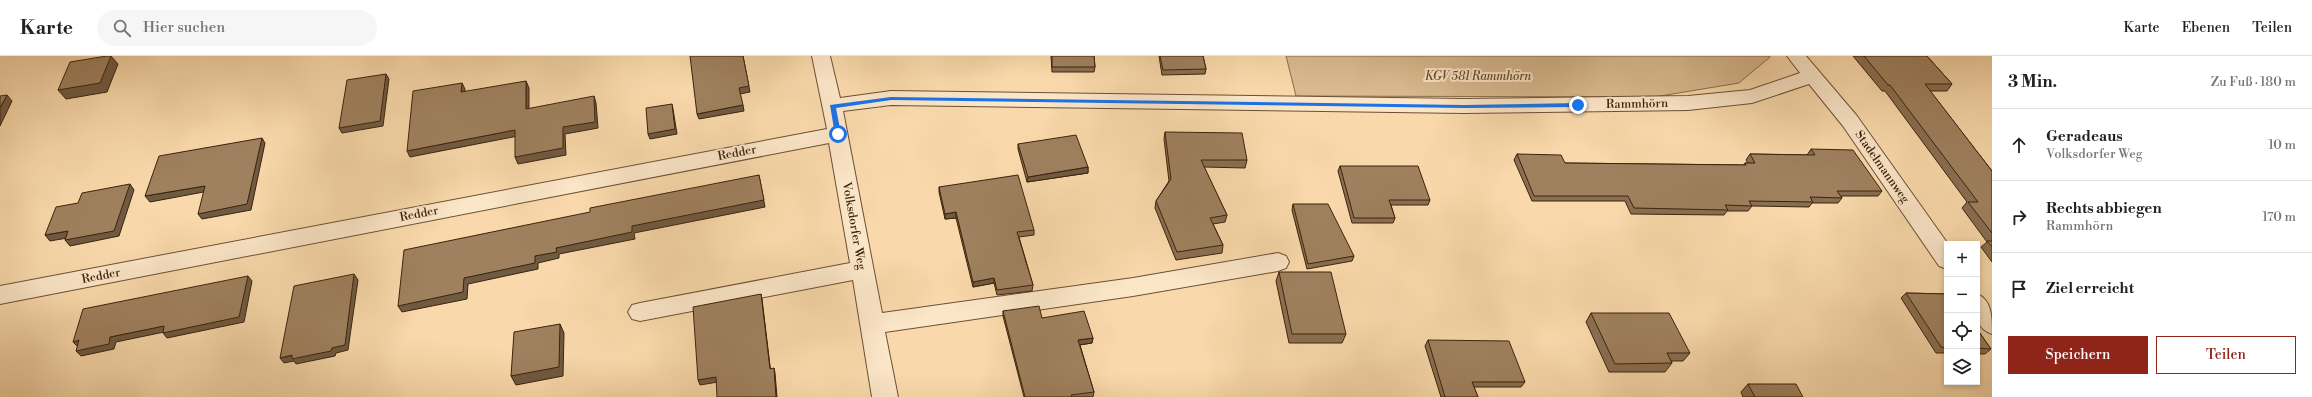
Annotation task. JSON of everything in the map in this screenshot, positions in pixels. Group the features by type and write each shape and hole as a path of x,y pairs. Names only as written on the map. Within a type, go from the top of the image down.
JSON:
{"street":[{"name":"Volksdorfer Weg","path":"822,56 838,134 885,397"},
{"path":"1796,56 1813,76"},
{"name":"Rammhörn","path":"832,106 891,98 1464,106 1688,103 1752,96 1813,76"},
{"name":"Stadelmannweg","path":"1813,76 1850,121 1944,256"},
{"name":"Redder","path":"0,295 838,134"},
{"path":"872,324 1132,287 1278,262"},
{"path":"640,312 862,269"},
{"path":"1980,307 1992,324"}],"green space":[{"name":"KGV 581 Rammhörn","path":"1286,56 1770,57 1739,83 1654,97 1296,96"}],"building":[{"path":"111,56 100,83 58,90 70,62"},
{"path":"690,56 743,56 749,86 739,88 743,105 697,114"},
{"path":"1052,56 1094,56 1095,67 1052,67"},
{"path":"1160,56 1203,56 1206,69 1163,70"},
{"path":"1864,56 1927,56 1952,84 1925,84 1992,171 1992,233 1968,202 1978,202 1890,85 1888,85"},
{"path":"386,74 380,121 339,128 347,80"},
{"path":"526,81 526,109 594,96 595,122 563,127 563,148 515,157 515,130 407,151 413,91 462,83 461,92"},
{"path":"7,95 0,108 0,96"},
{"path":"672,104 675,129 648,134 646,108"},
{"path":"1165,132 1242,133 1247,160 1201,160 1227,215 1210,218 1223,245 1177,252 1156,201 1171,179"},
{"path":"1076,135 1088,167 1028,177 1018,144"},
{"path":"262,138 247,204 198,214 205,186 145,196 159,156"},
{"path":"1811,149 1853,150 1882,191 1837,191 1842,198 1810,197 1813,202 1749,201 1752,206 1725,205 1728,210 1634,208 1628,196 1534,196 1517,154 1561,155 1565,163 1746,165 1745,163 1755,163 1750,154 1815,155"},
{"path":"1340,166 1418,166 1430,200 1389,200 1395,218 1354,218"},
{"path":"759,175 764,200 632,226 632,232 556,248 557,252 535,256 535,263 464,278 463,292 398,306 404,250 590,212 590,208"},
{"path":"1018,175 1034,230 1017,232 1033,285 997,290 994,278 973,282 956,212 945,214 939,187"},
{"path":"130,184 114,231 65,240 68,231 45,235 56,207 78,203 82,193"},
{"path":"1293,204 1328,204 1354,256 1308,264"},
{"path":"1987,241 1992,241 1992,247"},
{"path":"1279,272 1331,272 1346,334 1292,334"},
{"path":"354,274 345,345 332,348 331,351 292,359 292,355 280,358 294,286"},
{"path":"248,276 239,317 163,333 164,326 110,337 109,344 76,351 79,340 73,342 83,309"},
{"path":"1906,293 1944,294 1944,348 1941,347"},
{"path":"761,294 770,369 774,368 776,397 717,397 716,377 698,380 693,307"},
{"path":"1039,306 1042,318 1084,311 1093,338 1078,340 1094,392 1071,395 1072,397 1025,397 1003,311"},
{"path":"1591,313 1669,313 1690,353 1667,353 1672,363 1615,364"},
{"path":"560,324 559,367 511,376 514,332"},
{"path":"1980,333 1991,349 1980,348"},
{"path":"1428,340 1509,341 1525,382 1472,382 1478,397 1445,397"},
{"path":"1748,384 1796,384 1803,397 1755,397"}],"route":[{"path":"838,134 832,106 891,98 1409,106 1578,105"}]}
